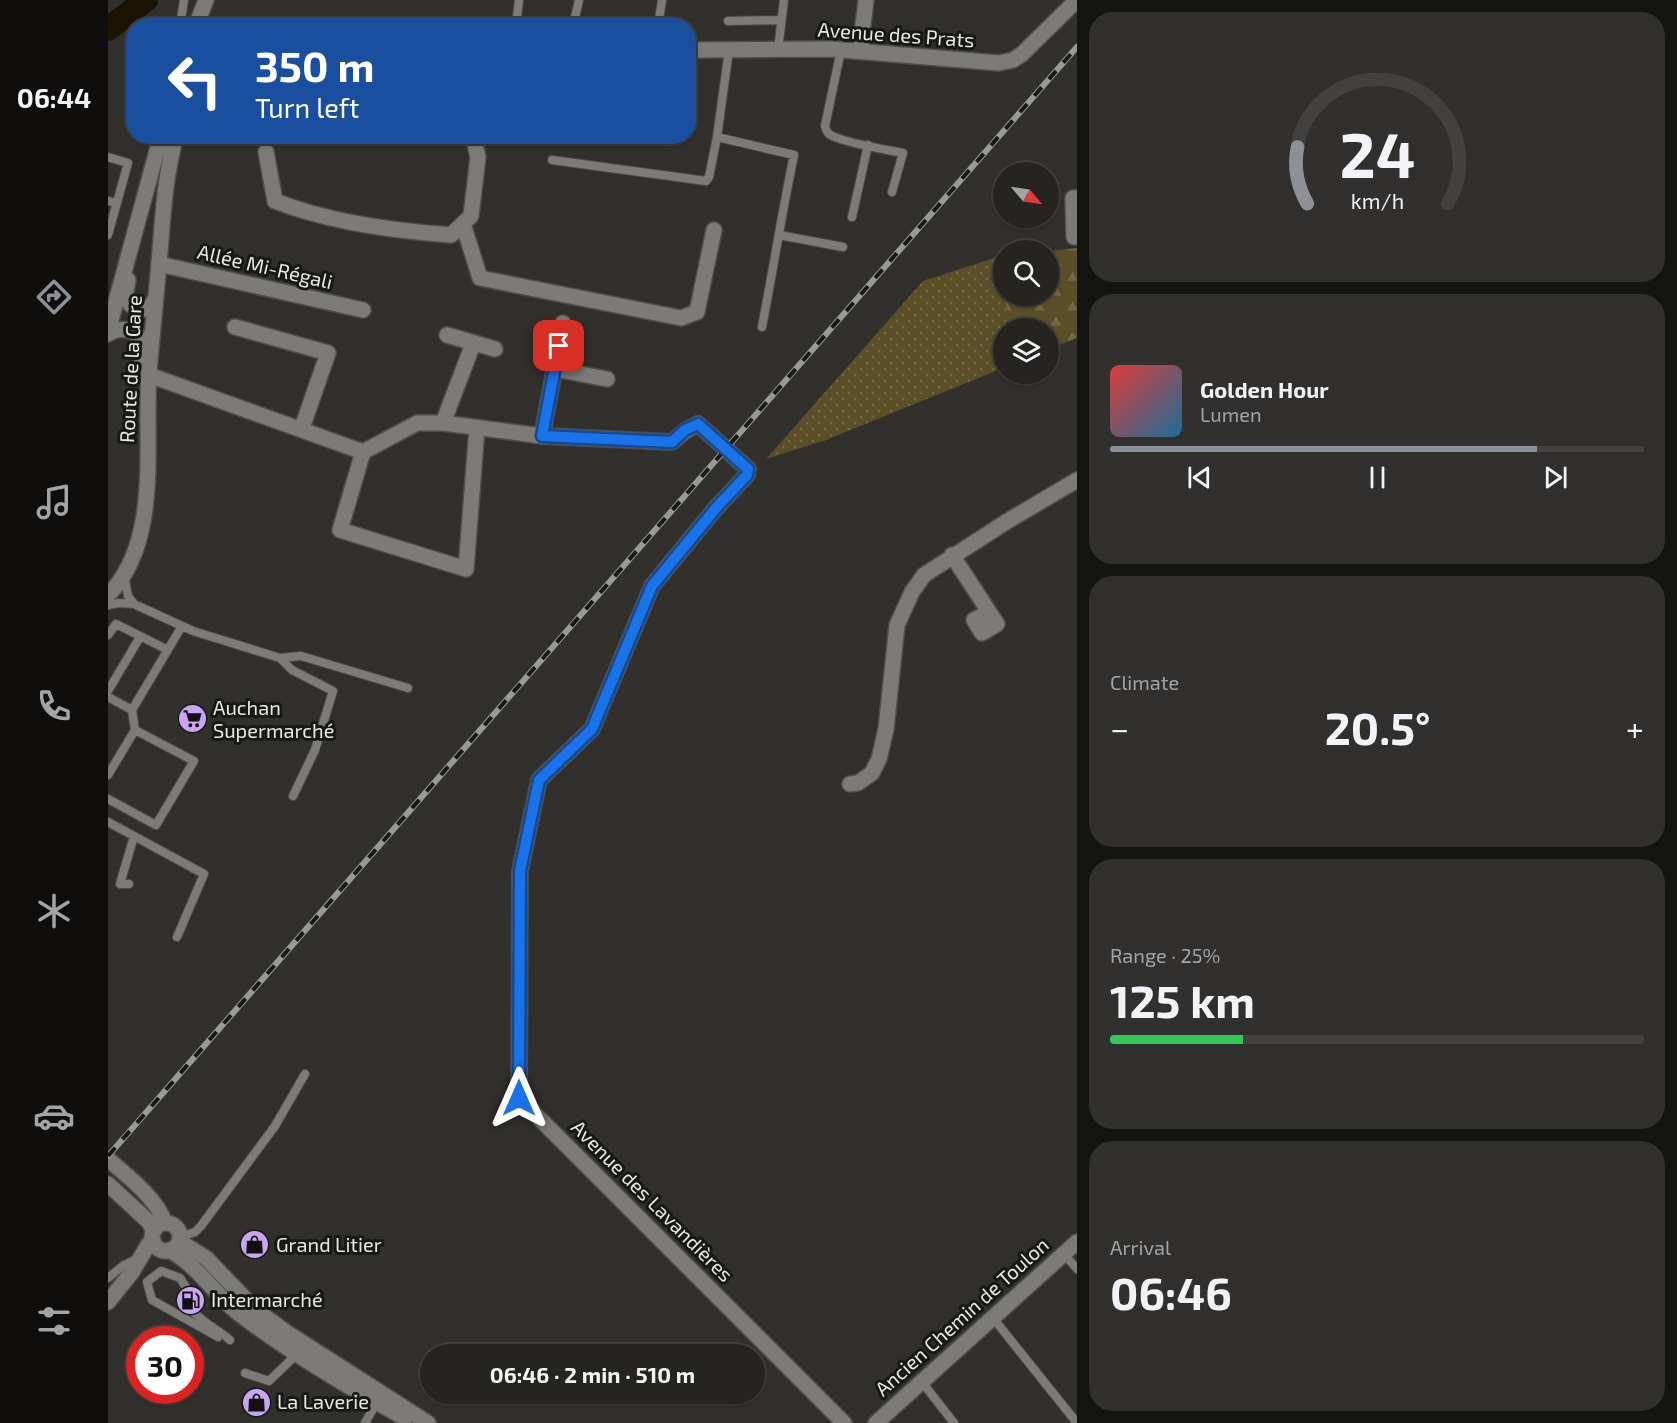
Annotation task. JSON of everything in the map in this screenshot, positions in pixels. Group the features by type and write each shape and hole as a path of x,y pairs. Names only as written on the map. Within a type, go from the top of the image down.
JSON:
{"street":[{"path":"199,18 206,0"},
{"path":"210,18 215,0"},
{"path":"860,51 866,0"},
{"name":"Avenue des Prats","path":"696,50 841,50 999,63 1013,60 1022,54 1077,0"},
{"name":"Route de la Gare","path":"108,328 159,144"},
{"name":"Route de la Gare","path":"108,595 124,575 137,547 143,522 148,473 149,375 155,299 166,180 174,144"},
{"path":"266,152 275,201 300,211 408,232 451,235 471,216 478,157 475,144"},
{"path":"1074,237 1073,198 1077,198"},
{"path":"139,216 146,213 152,214 159,257"},
{"path":"463,224 480,278 681,318 697,312 714,230"},
{"name":"Allée Mi-Régali","path":"159,257 363,310"},
{"path":"124,269 129,279 125,297 131,305 144,309 152,305 155,299"},
{"path":"477,428 466,569 340,530 363,452 417,423 443,423 542,436 563,323"},
{"path":"235,327 328,353 302,428"},
{"path":"108,328 112,331 126,330 136,333 142,339 141,365 149,375 302,428 363,452"},
{"path":"447,335 495,349"},
{"path":"443,423 473,344"},
{"path":"555,369 607,379"},
{"name":"Avenue des Lavandières","path":"542,436 672,442 685,430 698,424 748,469 747,475 716,508 652,586 592,729 539,780 520,871 519,1098 844,1423"},
{"path":"850,784 858,783 872,773 879,759 886,729 897,624 912,592 924,574 1077,480"},
{"path":"952,555 989,612"},
{"path":"108,1159 150,1199 162,1214 166,1239"},
{"path":"108,1184 149,1222 233,1308 272,1339 428,1423"},
{"path":"132,1272 140,1257 166,1239"},
{"path":"108,1302 132,1272 166,1239"},
{"path":"166,1239 206,1258 256,1310 364,1382 380,1398 414,1423"},
{"name":"Ancien Chemin de Toulon","path":"876,1423 1077,1242"}],"lane":[{"path":"181,18 184,0"},
{"path":"517,18 519,0"},
{"path":"575,18 579,0"},
{"path":"659,18 662,0"},
{"path":"778,50 784,0"},
{"path":"728,21 781,20"},
{"path":"552,160 706,181 709,177 717,137 729,50"},
{"path":"841,50 825,126 831,136 903,153 892,192"},
{"path":"717,137 794,155 762,327"},
{"path":"852,217 868,145"},
{"path":"108,157 128,163 108,235"},
{"path":"108,201 117,204"},
{"path":"779,235 843,247"},
{"path":"124,575 128,596 135,604"},
{"path":"108,605 135,604 182,626 280,658 301,656 408,688"},
{"path":"108,635 116,624 168,650"},
{"path":"108,775 135,730 132,710 182,626"},
{"path":"108,691 140,637"},
{"path":"280,658 292,670 333,691 315,750 293,796"},
{"path":"108,697 132,710"},
{"path":"108,799 156,825 194,761 135,730"},
{"path":"108,822 204,874 177,937"},
{"path":"129,884 120,884 134,836"},
{"path":"166,1239 195,1232 201,1226 275,1126 305,1074"},
{"path":"1064,1254 1077,1269"},
{"path":"108,1278 124,1265 140,1257"},
{"path":"189,1293 180,1278 161,1271 147,1281 152,1300 218,1337"},
{"path":"190,1307 193,1313 220,1330 230,1340"},
{"path":"993,1318 1077,1423"},
{"path":"286,1332 297,1354"},
{"path":"245,1373 269,1381 297,1354"},
{"path":"297,1354 316,1358 364,1382"},
{"path":"922,1382 954,1423"},
{"path":"365,1423 380,1398"}],"green space":[{"path":"1077,248 1077,338 1059,345 1059,318 1009,318 1006,306 1059,306 1059,250"},
{"path":"993,258 993,306 1007,306 1009,318 993,318 993,372 826,440 766,459 923,281"}],"waterway":[{"path":"108,29 146,0"}],"railway":[{"path":"108,1156 1077,47"}],"place":[{"name":"Auchan Supermarché","path":"192,719"},
{"name":"Grand Litier","path":"255,1245"},
{"name":"Intermarché","path":"190,1300"},
{"name":"La Laverie","path":"256,1402"}],"route":[{"path":"519,1098 520,871 539,780 592,729 652,586 716,508 747,475 748,469 698,424 685,430 672,442 542,436 559,346"}]}
